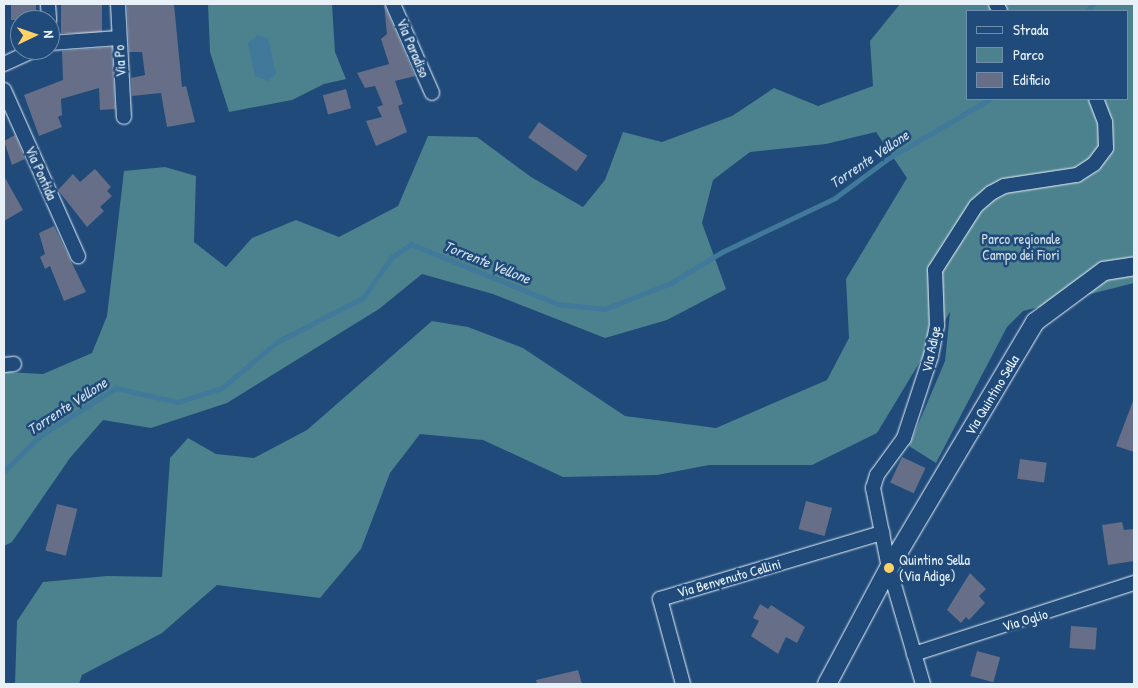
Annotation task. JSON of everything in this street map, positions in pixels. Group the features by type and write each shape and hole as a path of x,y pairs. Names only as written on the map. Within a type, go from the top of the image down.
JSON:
{"street":[{"name":"Via Po","path":"118,4 124,117"},
{"name":"Via Paradiso","path":"394,4 432,93"},
{"path":"60,42 119,38"},
{"name":"Via Pontida","path":"4,90 78,256"},
{"name":"Via Adige","path":"923,684 889,568 873,488 877,475 904,438 924,380 937,326 935,270 940,258 976,206 991,193 1004,186 1077,175 1094,164 1106,148 1104,122 1096,100"},
{"name":"Via Quintino Sella","path":"889,568 1034,322 1104,271 1134,266"},
{"name":"Via Benvenuto Cellini","path":"683,684 660,599 882,533"},
{"path":"827,684 889,568"},
{"name":"Via Oglio","path":"914,654 1134,583"}],"green space":[{"path":"208,4 332,4 335,52 346,79 324,84 292,100 229,112 210,52"},
{"name":"Parco regionale Campo dei Fiori","path":"900,4 1134,4 1134,283 1023,311 1007,327 936,463 909,446 945,361 950,312 877,433 812,465 709,465 657,475 563,477 483,440 420,434 390,473 361,549 320,598 217,585 162,633 82,675 79,684 15,684 17,621 43,582 107,576 162,577 170,458 188,438 216,454 254,458 307,430 432,321 468,327 523,348 625,416 716,428 827,380 849,338 846,279 907,178 876,132 826,144 750,152 713,180 702,223 726,289 667,320 605,338 493,294 422,274 379,309 227,403 151,428 103,420 70,458 12,542 4,546 4,372 43,374 92,353 107,316 124,171 165,167 196,176 194,242 226,267 252,238 296,220 339,237 398,206 428,136 477,137 531,177 583,207 605,180 623,132 662,142 732,116 774,88 818,106 873,86 870,41"}],"water":[{"path":"257,35 268,38 276,74 268,81 255,76 248,43"}],"building":[{"path":"11,4 36,4 36,10 11,10"},
{"path":"61,4 102,4 102,33 61,33"},
{"path":"127,4 174,4 182,87 186,86 195,122 167,127 161,93 132,96 131,78 145,75 142,52 129,52"},
{"path":"384,4 415,76 395,81 403,104 398,106 407,132 376,146 366,121 382,117 377,107 383,105 375,86 365,88 357,73 389,64 381,39 387,34"},
{"path":"112,47 115,109 100,110 99,88 61,99 62,115 58,117 62,127 39,136 24,95 63,80 62,51"},
{"path":"346,89 351,108 328,115 323,95"},
{"path":"539,122 587,156 576,171 528,138"},
{"path":"15,135 25,159 12,165 4,141"},
{"path":"95,169 111,187 107,191 112,196 100,207 104,211 87,227 58,190 73,174 80,182"},
{"path":"4,176 23,210 4,221"},
{"path":"54,226 86,292 64,301 50,266 45,269 40,257 45,254 39,233"},
{"path":"1134,401 1134,452 1116,446"},
{"path":"902,457 926,468 914,493 890,482"},
{"path":"1020,459 1047,463 1044,483 1017,479"},
{"path":"806,501 832,508 825,536 798,529"},
{"path":"57,504 77,509 66,556 45,551"},
{"path":"1122,522 1124,530 1134,529 1134,561 1108,565 1102,525"},
{"path":"970,573 986,589 979,596 985,603 969,620 966,617 961,623 947,610"},
{"path":"760,604 768,609 771,605 805,627 797,643 786,637 778,654 751,636 759,621 753,618"},
{"path":"1071,626 1097,628 1095,650 1069,648"},
{"path":"977,651 1000,657 993,682 970,676"},
{"path":"578,670 582,684 537,684 536,680"}],"waterway":[{"name":"Torrente Vellone","path":"1088,10 1093,4"},
{"name":"Torrente Vellone","path":"4,471 39,437 116,388 178,402 222,388 277,342 363,298 392,257 411,244 558,304 605,309 671,283 722,252 835,198 886,160 988,100"}],"place":[{"name":"Quintino Sella (Via Adige)","path":"889,568"}]}
